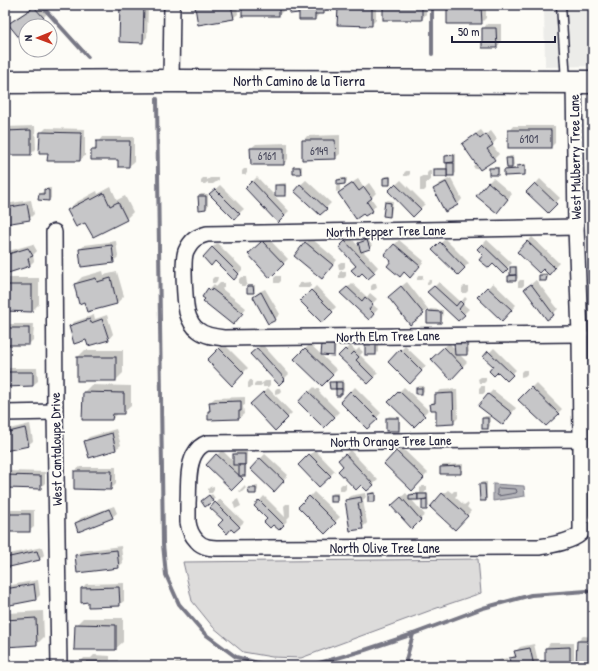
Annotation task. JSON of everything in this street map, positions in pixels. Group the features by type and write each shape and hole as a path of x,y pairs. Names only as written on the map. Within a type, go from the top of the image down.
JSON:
{"street":[{"path":"171,80 172,5"},
{"name":"North Camino de la Tierra","path":"5,82 171,80 578,82"},
{"name":"West Mulberry Tree Lane","path":"572,538 577,537 580,533 580,334 576,227 578,82"},
{"name":"North Pepper Tree Lane","path":"198,331 191,322 187,311 185,296 185,260 189,246 196,238 207,234 576,227"},
{"name":"West Cantaloupe Drive","path":"54,232 59,666"},
{"name":"North Elm Tree Lane","path":"198,331 210,336 224,338 580,334"},
{"path":"5,413 55,412"},
{"name":"North Orange Tree Lane","path":"198,542 192,535 188,523 190,465 194,454 201,446 207,443 581,439"},
{"name":"North Olive Tree Lane","path":"198,542 203,546 212,548 539,547 558,544 572,538"}],"lane":[{"path":"561,5 578,82"}],"shaded area":[{"path":"544,5 593,5 593,66 545,67"},
{"path":"478,559 481,593 301,658 272,657 243,652 213,627 192,601 183,562"}],"water":[{"path":"493,484 524,486 525,496 493,501"}],"building":[{"path":"120,5 144,5 143,43 119,42"},
{"path":"206,5 231,5 234,19 198,25 195,7"},
{"path":"242,5 279,5 279,16 242,16"},
{"path":"290,5 324,5 324,14 315,14 315,20 299,20 299,13 290,14"},
{"path":"354,5 372,5 372,26 337,25 338,8 354,8"},
{"path":"383,5 422,5 422,20 383,20"},
{"path":"447,6 481,6 482,24 447,24"},
{"path":"34,7 44,18 18,18 18,36 8,24"},
{"path":"482,28 496,28 497,48 482,48"},
{"path":"31,130 31,155 5,155 5,131"},
{"path":"508,130 551,130 551,148 508,148"},
{"path":"40,132 81,133 80,161 47,161 48,153 39,153"},
{"path":"476,134 480,139 486,134 493,145 487,149 495,160 480,170 462,144"},
{"path":"302,140 335,140 336,159 302,160"},
{"path":"96,141 130,141 129,167 118,167 118,160 91,160 91,150 96,150"},
{"path":"250,148 284,148 284,165 251,165"},
{"path":"454,155 454,162 445,163 445,156"},
{"path":"506,158 512,158 512,168 507,168"},
{"path":"447,163 454,163 454,176 447,176"},
{"path":"525,165 525,175 504,176 504,170 517,169 517,166"},
{"path":"293,167 300,167 301,174 293,174"},
{"path":"489,168 498,168 498,175 489,175"},
{"path":"434,169 447,169 447,177 434,177"},
{"path":"390,177 390,185 383,185 383,178"},
{"path":"345,179 345,184 337,185 337,180"},
{"path":"252,181 285,216 278,223 245,188"},
{"path":"446,182 458,205 445,212 433,189"},
{"path":"488,182 508,199 497,213 476,196"},
{"path":"353,183 359,191 364,187 372,198 367,202 373,211 365,216 363,214 356,219 338,193"},
{"path":"535,183 557,204 548,213 526,192"},
{"path":"300,184 327,209 320,215 294,191"},
{"path":"395,184 421,209 413,217 388,191"},
{"path":"275,185 285,185 285,196 275,196"},
{"path":"44,189 49,190 49,201 38,200 39,194 44,194"},
{"path":"215,189 240,214 234,219 209,194"},
{"path":"104,193 110,206 118,202 127,220 93,237 85,223 76,227 67,210 90,198 91,200"},
{"path":"198,196 206,196 206,209 199,210"},
{"path":"385,202 391,203 390,217 383,216"},
{"path":"27,204 30,220 5,224 5,208"},
{"path":"367,240 370,249 361,252 358,243"},
{"path":"262,241 284,264 270,278 248,254"},
{"path":"345,241 375,273 368,279 362,273 358,277 351,270 356,266 339,247"},
{"path":"527,241 555,268 549,275 543,269 539,273 517,252"},
{"path":"305,242 333,265 322,279 294,256"},
{"path":"440,242 465,268 458,275 432,250"},
{"path":"394,244 420,266 410,278 404,272 400,277 387,266 391,261 384,255"},
{"path":"482,244 508,269 503,274 493,264 489,268 479,260 483,255 477,249"},
{"path":"112,245 114,263 81,267 79,249"},
{"path":"212,247 239,274 234,280 215,261 211,266 203,257"},
{"path":"28,248 33,256 28,258 30,266 5,274 5,255"},
{"path":"510,267 516,267 516,275 510,275"},
{"path":"516,275 516,281 508,281 508,276"},
{"path":"539,275 547,275 546,281 539,281"},
{"path":"96,278 97,282 111,278 117,304 87,312 84,302 79,304 74,284"},
{"path":"531,284 554,315 547,320 524,289"},
{"path":"5,285 32,285 32,312 5,311"},
{"path":"247,286 253,286 254,293 247,293"},
{"path":"401,286 424,314 410,325 388,297"},
{"path":"434,286 456,306 460,301 463,304 459,309 465,315 458,321 427,292"},
{"path":"347,287 362,301 365,297 373,304 369,309 374,314 369,320 340,293"},
{"path":"487,287 512,310 502,321 477,297"},
{"path":"208,288 211,291 212,289 243,313 233,325 203,301 205,299 202,297"},
{"path":"311,290 333,312 322,323 300,301"},
{"path":"261,292 276,320 268,324 253,297"},
{"path":"427,311 441,312 441,323 427,323"},
{"path":"90,319 91,323 102,319 109,340 88,346 86,340 74,344 69,326"},
{"path":"5,328 29,328 29,345 5,345"},
{"path":"454,343 467,343 467,355 455,355"},
{"path":"322,344 334,345 334,356 321,355"},
{"path":"365,344 376,344 376,355 365,355"},
{"path":"444,347 463,367 451,380 431,359"},
{"path":"219,348 244,373 232,386 207,360"},
{"path":"257,348 285,379 279,385 250,354"},
{"path":"305,348 333,375 322,386 294,359"},
{"path":"345,349 351,355 354,352 359,357 356,360 374,378 368,384 338,356"},
{"path":"400,349 422,371 410,384 388,362"},
{"path":"488,351 513,375 507,381 498,372 494,376 489,371 493,366 483,357"},
{"path":"77,357 116,357 116,381 77,381"},
{"path":"5,372 33,372 33,386 5,387"},
{"path":"329,382 336,382 336,389 330,389"},
{"path":"336,382 342,382 342,389 336,389"},
{"path":"531,387 559,414 546,426 518,400"},
{"path":"416,388 422,388 422,394 416,394"},
{"path":"336,389 342,389 342,394 340,394 340,396 336,396"},
{"path":"308,391 335,417 324,428 298,402"},
{"path":"350,391 378,419 367,429 340,402"},
{"path":"399,391 425,416 414,427 388,402"},
{"path":"83,392 124,393 124,414 113,414 112,420 82,420"},
{"path":"263,392 288,418 275,431 250,404"},
{"path":"453,393 454,424 436,425 436,410 431,410 430,404 435,403 435,394"},
{"path":"488,394 512,413 503,425 478,406"},
{"path":"241,401 239,419 208,420 208,411 210,411 209,402"},
{"path":"386,418 399,418 399,431 386,431"},
{"path":"482,418 488,418 488,429 482,429"},
{"path":"25,428 29,446 5,451 5,433"},
{"path":"112,433 116,450 89,458 84,441"},
{"path":"396,451 424,478 412,491 384,464"},
{"path":"216,454 243,479 232,490 206,465"},
{"path":"233,454 245,454 245,465 233,465"},
{"path":"309,454 331,476 319,487 298,465"},
{"path":"345,454 374,485 367,491 361,485 356,490 338,471 343,466 338,460"},
{"path":"260,458 284,481 274,492 250,469"},
{"path":"239,465 245,465 245,476 239,476"},
{"path":"461,466 461,474 440,474 440,467"},
{"path":"74,471 112,471 111,490 74,489"},
{"path":"5,475 41,476 41,489 5,488"},
{"path":"479,484 485,484 486,501 480,501"},
{"path":"248,488 256,488 256,494 249,494"},
{"path":"375,493 375,502 368,502 368,494"},
{"path":"442,493 468,516 455,530 430,507"},
{"path":"418,494 418,500 409,500 409,495"},
{"path":"418,494 427,494 427,499 418,500"},
{"path":"209,495 213,501 205,507 201,501"},
{"path":"330,495 337,495 337,502 330,502"},
{"path":"309,496 336,523 325,534 298,507"},
{"path":"361,497 362,503 358,503 363,529 350,531 345,500"},
{"path":"401,497 421,520 412,529 391,506"},
{"path":"427,499 427,510 422,510 422,500"},
{"path":"259,500 284,525 279,530 273,525 270,528 264,522 267,519 254,506"},
{"path":"215,502 240,527 234,532 231,529 227,534 218,525 223,520 210,508"},
{"path":"109,509 113,518 78,532 75,523"},
{"path":"5,514 30,514 30,532 5,532"},
{"path":"117,550 119,568 77,573 75,555"},
{"path":"37,551 40,560 5,568 5,558"},
{"path":"34,584 36,600 5,606 5,589"},
{"path":"119,587 120,606 88,607 88,602 81,603 81,588"},
{"path":"36,618 37,645 5,647 5,620"},
{"path":"75,624 116,625 116,650 74,650"},
{"path":"577,641 593,641 593,666 576,666"},
{"path":"570,647 570,666 545,666 545,648"},
{"path":"530,648 534,666 511,666 509,658 516,657 514,651"},
{"path":"86,662 103,662 103,666 76,666 86,665"}],"waterway":[{"path":"41,5 88,57"},
{"path":"432,5 432,54"},
{"path":"157,99 163,544 166,575 179,604 205,634 236,657 269,666"},
{"path":"309,666 365,650 483,608 531,595 593,591"},
{"path":"408,666 406,660 413,634"}]}
